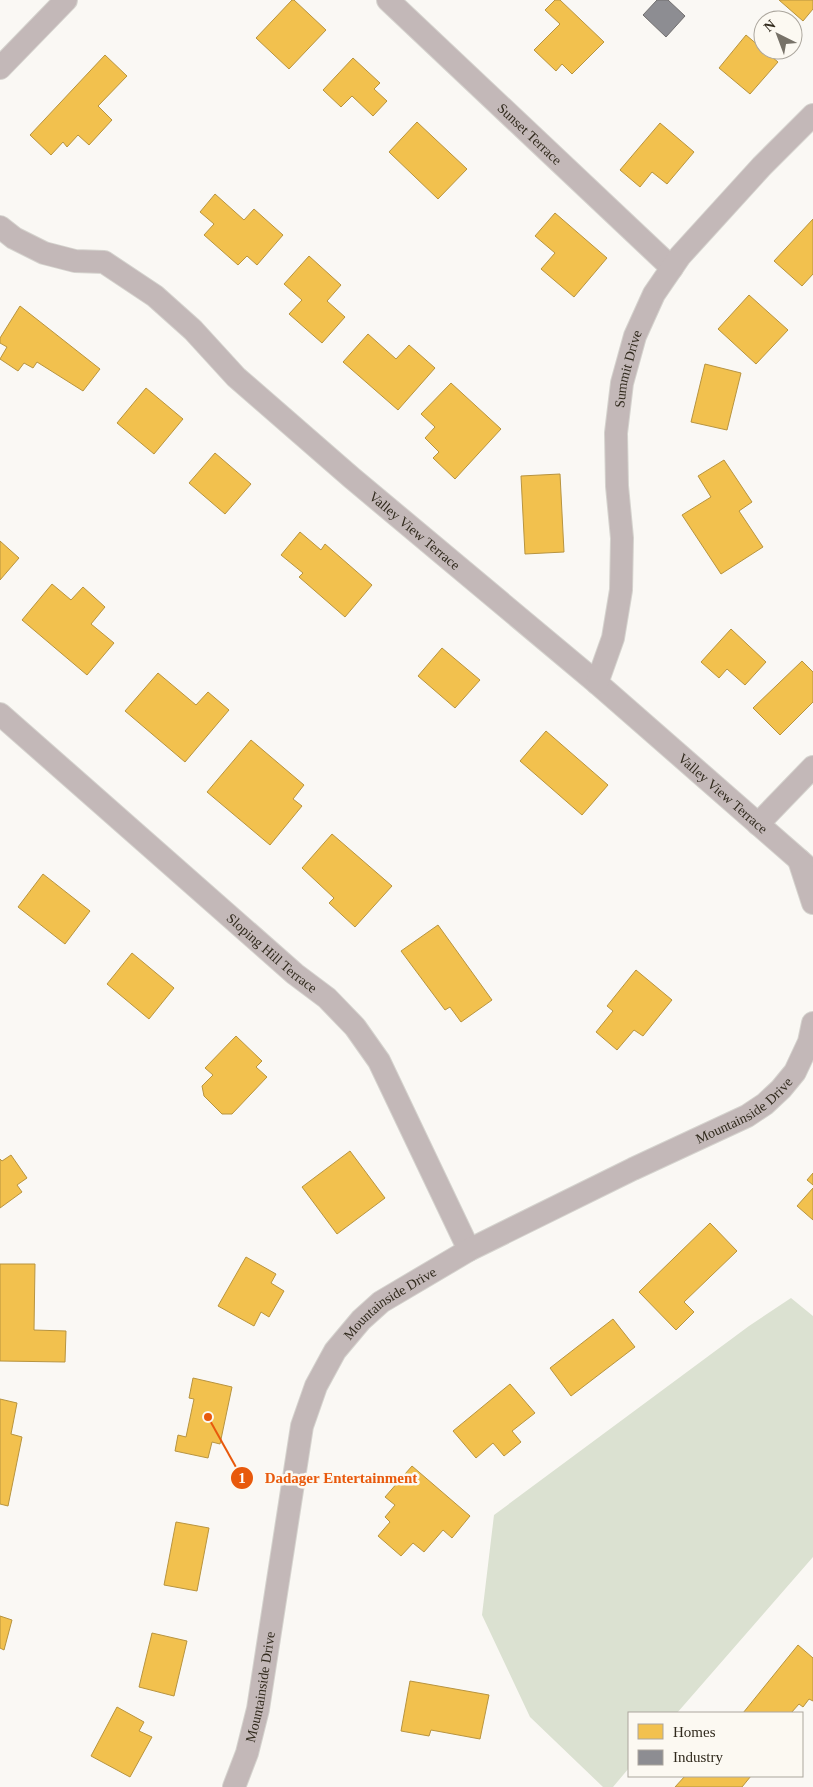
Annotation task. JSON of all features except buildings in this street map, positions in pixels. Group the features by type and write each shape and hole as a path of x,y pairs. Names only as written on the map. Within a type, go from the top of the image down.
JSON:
{"street":[{"path":"0,68 66,0"},
{"name":"Sunset Terrace","path":"388,0 672,268"},
{"name":"Summit Drive","path":"597,683 613,638 621,590 622,538 617,486 616,433 622,383 634,336 654,294 680,256 762,166 813,115"},
{"name":"Valley View Terrace","path":"0,226 14,238 44,253 75,261 104,262 155,296 193,330 236,377 352,478 597,683 806,866"},
{"name":"Sloping Hill Terrace","path":"0,714 295,974 327,998 355,1027 379,1061 469,1250"},
{"path":"758,824 813,767"},
{"path":"806,866 813,903"},
{"name":"Mountainside Drive","path":"234,1787 248,1753 258,1709 302,1426 316,1386 335,1351 361,1320 381,1302 469,1250 633,1169 747,1116 759,1108 781,1089 795,1072 809,1042 813,1023"}],"green space":[{"path":"791,1298 813,1316 813,1557 678,1712 628,1712 628,1769 613,1787 603,1787 530,1717 482,1615 494,1515 749,1326"}],"place":[{"name":"Dadager Entertainment","path":"208,1417"}]}
